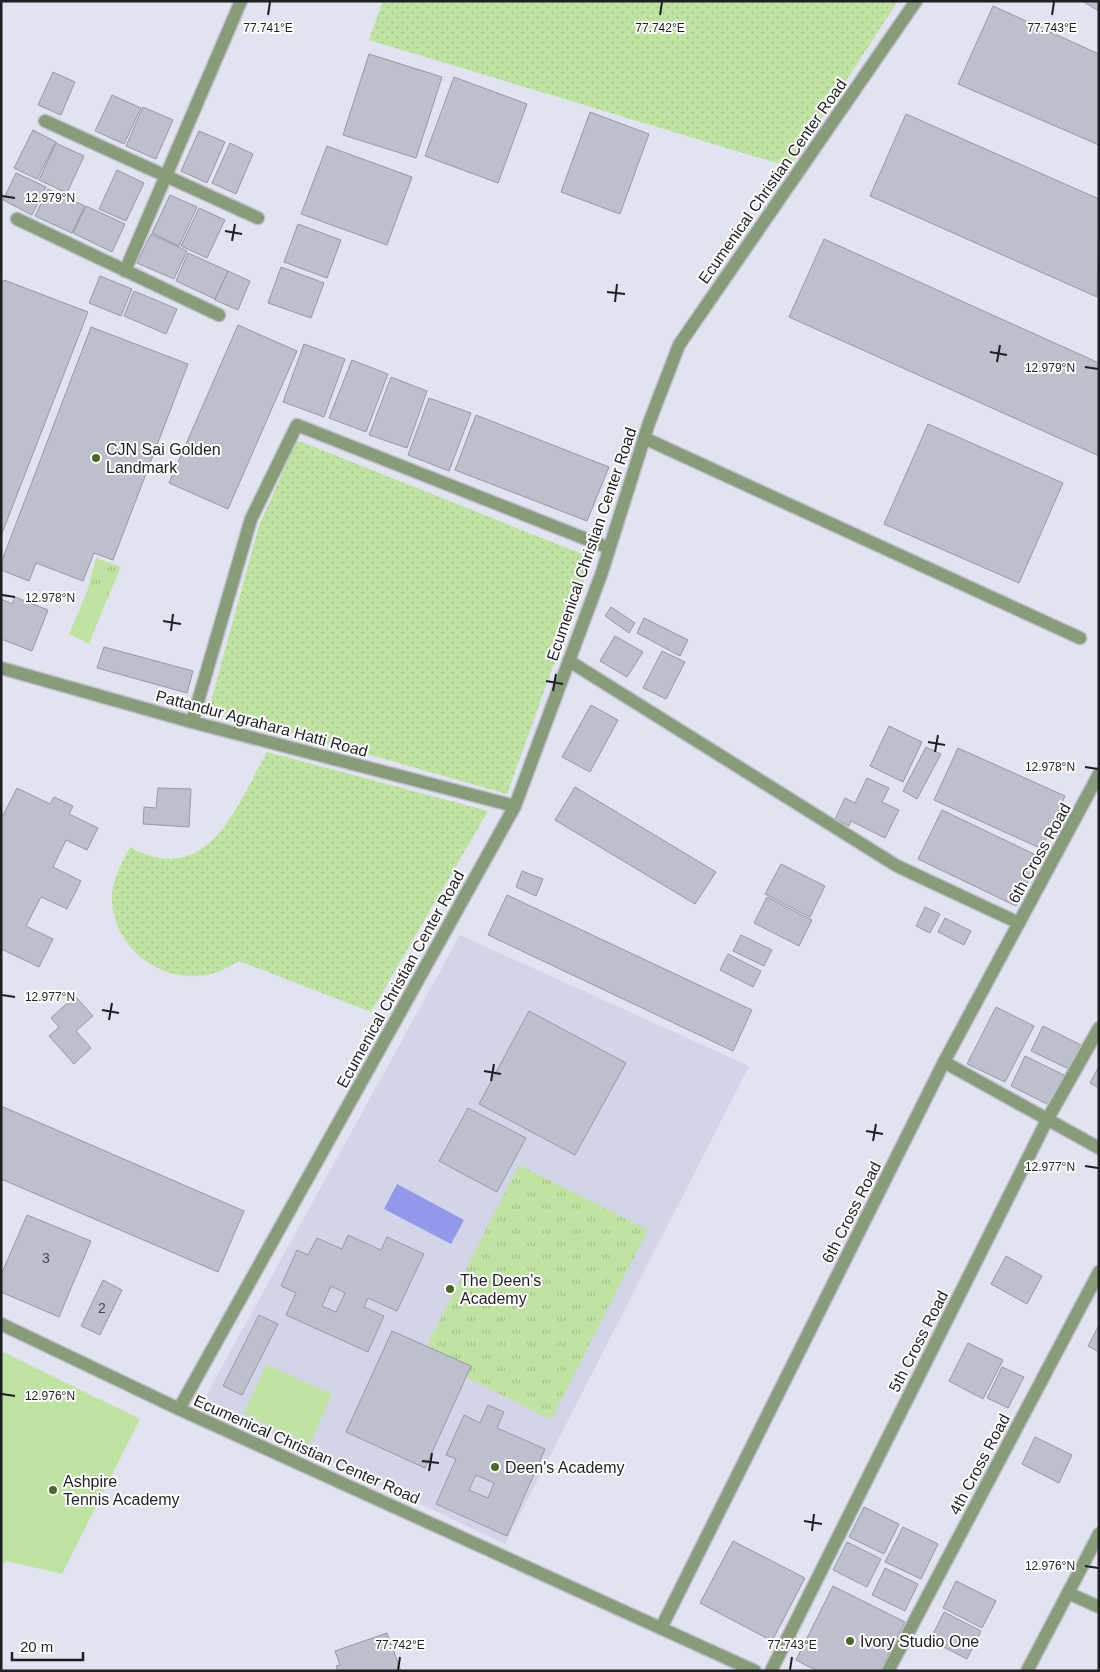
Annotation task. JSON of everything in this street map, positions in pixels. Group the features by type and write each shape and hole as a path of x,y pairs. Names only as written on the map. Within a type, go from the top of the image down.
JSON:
{"street":[{"path":"126,271 241,1"},
{"name":"Ecumenical Christian Center Road","path":"755,1671 179,1409 515,806 569,661 644,438 680,345 916,1"},
{"path":"45,121 258,218"},
{"path":"18,218 219,315"},
{"path":"192,722 251,519 297,424 608,548"},
{"path":"644,438 1080,638"},
{"path":"569,661 897,866 1019,923"},
{"name":"Pattandur Agrahara Hatti Road","path":"1,668 192,722 515,806"},
{"name":"6th Cross Road","path":"661,1628 944,1062 1099,774"},
{"name":"5th Cross Road","path":"771,1671 1047,1120 1099,1028"},
{"path":"944,1062 1099,1148"},
{"name":"4th Cross Road","path":"888,1671 1099,1272"},
{"path":"1,1324 179,1409"},
{"path":"1028,1671 1099,1534"},
{"path":"1068,1592 1099,1607"}],"shaded area":[{"name":"The Deen's Academy","path":"460,935 749,1066 505,1544 203,1401"}],"green space":[{"path":"383,1 898,1 790,167 369,40"},
{"path":"297,440 592,558 507,794 209,709 259,526"},
{"path":"96,558 121,567 108,597 88,589"},
{"path":"88,589 108,597 89,644 69,634"},
{"path":"267,752 488,811 371,1012 239,961 212,974 193,976 175,974 158,968 143,959 130,947 114,915 112,890 118,871 130,847 157,858 180,858 199,850 216,836 231,818"},
{"path":"519,1165 648,1230 551,1420 422,1355"},
{"name":"Ashpire Tennis Academy","path":"1,1351 140,1419 62,1574 6,1561 1,1568"},
{"path":"266,1365 332,1394 310,1444 244,1414"}],"water":[{"path":"397,1184 464,1220 451,1244 384,1209"}],"building":[{"path":"1082,1 1099,1 1099,11"},
{"path":"993,6 1099,54 1099,145 958,84"},
{"path":"369,54 442,77 416,158 343,135"},
{"path":"53,72 75,82 61,115 38,105"},
{"path":"454,77 527,104 498,183 425,156"},
{"path":"112,95 141,108 124,144 95,131"},
{"path":"143,107 173,120 156,159 126,146"},
{"path":"590,112 649,134 620,214 561,192"},
{"path":"906,114 1099,199 1097,297 870,196"},
{"path":"33,130 56,142 37,179 14,168"},
{"path":"199,131 225,142 207,183 181,171"},
{"path":"56,143 84,156 67,193 39,180"},
{"path":"230,143 253,154 236,194 212,183"},
{"path":"327,146 412,177 387,245 301,214"},
{"path":"117,170 144,183 126,221 99,209"},
{"path":"16,173 46,187 32,215 3,200"},
{"path":"48,189 85,206 72,233 35,216"},
{"path":"170,195 197,207 179,246 152,233"},
{"path":"86,206 125,224 112,252 73,233"},
{"path":"199,208 225,220 207,258 181,246"},
{"path":"298,224 341,240 327,278 284,262"},
{"path":"151,234 187,251 174,279 137,263"},
{"path":"824,239 1099,363 1099,456 789,317"},
{"path":"188,253 228,271 215,299 176,281"},
{"path":"281,267 324,283 311,318 268,303"},
{"path":"228,271 250,281 238,310 215,300"},
{"path":"100,276 132,289 121,316 89,303"},
{"path":"4,280 88,312 1,536 1,286"},
{"path":"134,291 177,309 166,334 124,316"},
{"path":"238,325 297,351 228,509 169,483"},
{"name":"CJN Sai Golden Landmark","path":"91,327 188,364 113,560 94,553 83,581 36,563 29,581 1,570 1,563"},
{"path":"304,344 345,359 324,417 283,402"},
{"path":"352,360 388,374 366,432 329,418"},
{"path":"391,377 427,391 407,448 369,435"},
{"path":"429,398 471,413 449,471 408,455"},
{"path":"476,415 609,467 587,521 455,470"},
{"path":"928,424 1063,483 1019,583 884,524"},
{"path":"15,597 48,610 32,651 1,639 1,599 12,604"},
{"path":"611,607 635,623 629,633 605,616"},
{"path":"644,618 688,640 680,656 637,633"},
{"path":"615,636 643,652 627,677 600,661"},
{"path":"104,647 193,671 187,693 97,668"},
{"path":"662,651 685,662 666,699 643,688"},
{"path":"591,705 618,720 590,772 562,757"},
{"path":"889,726 922,742 903,782 870,766"},
{"path":"926,747 941,754 917,799 903,791"},
{"path":"958,748 1065,796 1042,849 934,800"},
{"path":"867,778 889,788 882,802 899,810 885,838 851,821 849,826 835,819 845,798 855,803"},
{"path":"575,787 716,872 695,904 555,820"},
{"path":"17,788 50,804 54,797 73,806 69,814 98,828 87,850 66,840 53,867 81,881 67,909 41,897 26,926 53,939 39,967 1,949 1,819"},
{"path":"158,788 191,789 189,827 143,824 144,807 156,808"},
{"path":"942,810 1040,857 1016,906 918,859"},
{"path":"781,864 825,886 810,917 765,894"},
{"path":"522,871 543,879 536,896 516,887"},
{"path":"507,895 752,1010 733,1051 488,935"},
{"path":"767,897 812,920 799,946 754,923"},
{"path":"925,907 940,914 930,933 916,926"},
{"path":"945,918 971,931 964,945 938,932"},
{"path":"741,935 772,950 764,966 733,951"},
{"path":"728,954 761,971 753,987 720,970"},
{"path":"75,996 93,1016 76,1031 91,1048 74,1064 49,1036 59,1027 51,1018"},
{"path":"996,1007 1034,1026 1005,1082 967,1064"},
{"path":"529,1011 626,1063 575,1155 479,1104"},
{"path":"1043,1026 1081,1045 1069,1069 1031,1051"},
{"path":"1025,1056 1064,1075 1049,1105 1011,1086"},
{"path":"1099,1066 1099,1088 1090,1083"},
{"path":"1,1106 244,1211 218,1272 1,1179"},
{"path":"468,1108 526,1138 497,1192 439,1161"},
{"path":"27,1215 91,1241 59,1317 1,1292 1,1275"},
{"path":"348,1235 381,1250 387,1237 424,1254 397,1311 368,1298 364,1307 384,1316 368,1352 286,1315 296,1293 281,1286 297,1250 308,1255 317,1238 342,1249","holes":["331,1286 345,1293 336,1312 322,1306"]},
{"path":"1006,1256 1042,1276 1027,1304 991,1284"},
{"path":"103,1280 122,1290 100,1335 81,1326"},
{"path":"259,1315 278,1324 242,1395 223,1386"},
{"path":"1099,1325 1099,1352 1088,1346"},
{"path":"392,1331 471,1366 425,1468 346,1432"},
{"path":"968,1343 1003,1360 983,1399 949,1381"},
{"path":"1002,1367 1024,1377 1008,1408 987,1398"},
{"name":"Deen's Academy","path":"488,1405 504,1412 497,1428 545,1449 507,1536 436,1504 456,1459 446,1455 464,1415 480,1423","holes":["476,1475 494,1483 488,1498 469,1490"]},
{"path":"1035,1437 1072,1455 1059,1483 1022,1464"},
{"path":"864,1507 899,1524 884,1554 849,1537"},
{"path":"903,1527 938,1544 921,1579 885,1562"},
{"path":"733,1541 805,1578 772,1641 700,1603"},
{"path":"847,1542 881,1559 867,1587 833,1570"},
{"path":"885,1568 918,1584 905,1611 872,1595"},
{"path":"956,1581 996,1601 982,1628 943,1608"},
{"name":"Ivory Studio One","path":"833,1586 905,1622 880,1671 817,1671 796,1660"},
{"path":"944,1612 981,1631 967,1659 930,1640"},
{"path":"387,1633 401,1671 338,1671 336,1666 340,1665 335,1651"}],"place":[{"name":"CJN Sai Golden Landmark","path":"96,458"},
{"name":"The Deen's Academy","path":"450,1289"},
{"name":"Deen's Academy","path":"495,1467"},
{"name":"Ashpire Tennis Academy","path":"53,1490"},
{"name":"Ivory Studio One","path":"850,1641"}]}
